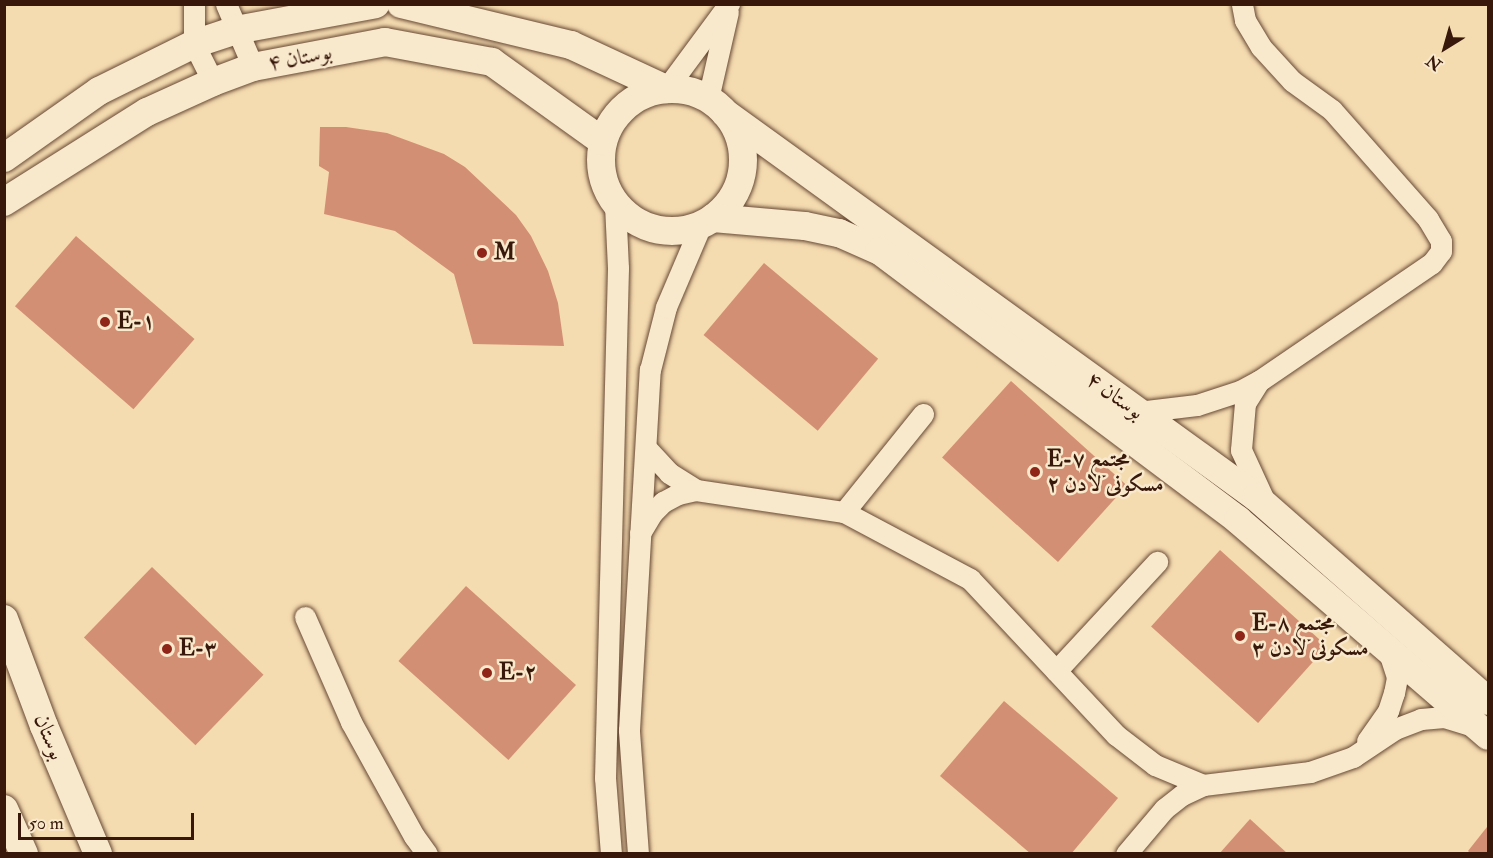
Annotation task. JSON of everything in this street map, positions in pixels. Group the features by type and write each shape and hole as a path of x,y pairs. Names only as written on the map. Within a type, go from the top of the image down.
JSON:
{"street":[{"path":"194,4 194,44 213,82"},
{"name":"بوستان ۴","path":"4,158 99,91 194,44 231,17 376,4"},
{"path":"401,4 571,45 666,89"},
{"path":"666,89 729,4"},
{"path":"717,106 729,4"},
{"path":"1138,412 1197,405 1240,391 1260,381 1432,262 1441,251 1441,241 1428,219 1332,110 1292,81 1261,47 1245,20 1242,4"},
{"path":"231,17 253,67"},
{"name":"بوستان ۴","path":"4,202 147,112 213,82 253,67 385,42 492,62 602,141"},
{"path":"638,854 629,730 646,448 646,405 655,342 666,307 707,222 733,196 743,168 739,139 717,106 688,90 666,89 645,93 626,105 611,121 602,141 600,162 604,184 615,204 628,217 654,229 682,231 707,222"},
{"name":"بوستان ۴","path":"717,106 1268,508 1488,701"},
{"path":"610,854 605,778 618,268 615,204"},
{"name":"بوستان ۴","path":"707,222 805,226 838,234 880,251 1238,520 1484,732"},
{"path":"1260,381 1245,403 1242,450 1268,508"},
{"path":"844,512 923,414"},
{"path":"646,448 669,473 696,490"},
{"path":"639,535 652,513 663,502 678,494 696,490 844,512 970,579 1116,735 1155,765 1203,785"},
{"path":"1056,671 1157,562"},
{"path":"305,616 351,722 414,836 427,854"},
{"name":"بوستان","path":"4,619 44,726 98,854"},
{"path":"1353,757 1380,725 1394,693 1397,677 1387,648"},
{"path":"1126,854 1164,809 1182,795 1203,785 1310,772 1353,757 1395,729 1421,719 1443,717 1462,721 1484,732"},
{"path":"4,809 24,854"}],"building":[{"name":"M","path":"320,127 346,127 387,133 444,154 465,167 516,215 531,236 548,271 558,303 564,346 473,344 454,274 395,231 324,214 329,172 319,166"},
{"name":"E-۱","path":"76,236 194,339 133,409 15,306"},
{"path":"764,263 878,359 818,431 704,335"},
{"name":"E-۷ مجتمع مسکونی لادن ۲","path":"1011,381 1127,485 1058,562 942,458"},
{"name":"E-۸ مجتمع مسکونی لادن ۳","path":"1220,550 1327,646 1258,723 1151,627"},
{"name":"E-۳","path":"152,567 263,675 195,745 84,637"},
{"name":"E-۲","path":"466,586 576,685 508,760 398,661"},
{"path":"1004,701 1118,798 1071,854 1031,854 940,776"},
{"path":"1250,819 1288,854 1219,854"},
{"path":"1487,827 1488,854 1471,854 1468,851"}],"place":[{"name":"M","path":"482,253"},
{"name":"E-۱","path":"105,322"},
{"name":"E-۷ مجتمع مسکونی لادن ۲","path":"1035,472"},
{"name":"E-۸ مجتمع مسکونی لادن ۳","path":"1240,636"},
{"name":"E-۳","path":"167,649"},
{"name":"E-۲","path":"487,673"}]}
